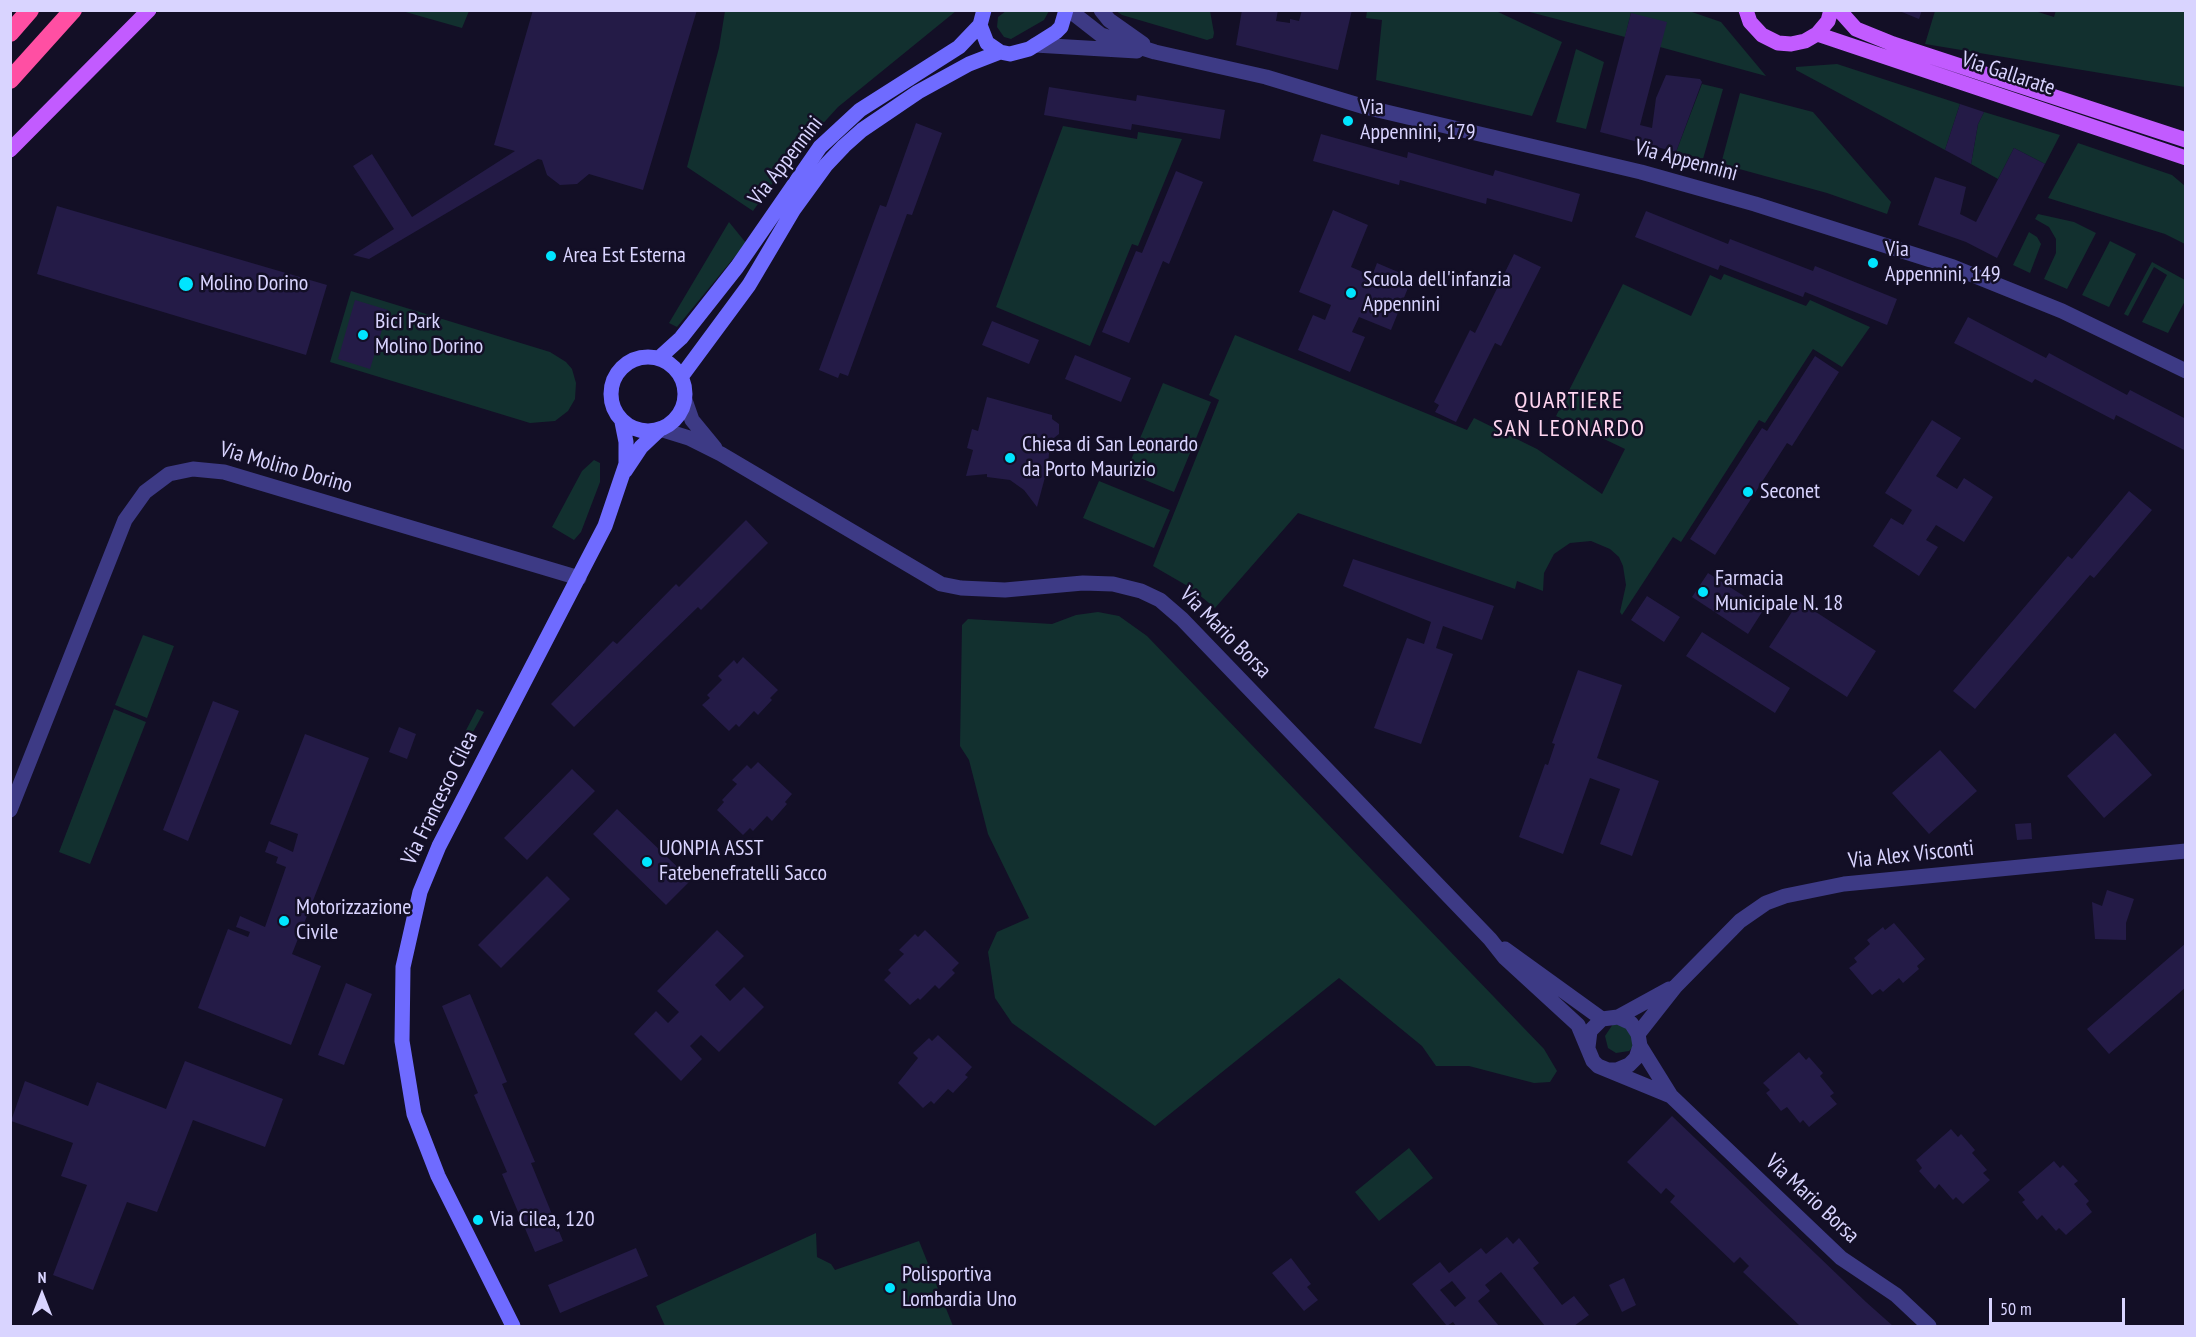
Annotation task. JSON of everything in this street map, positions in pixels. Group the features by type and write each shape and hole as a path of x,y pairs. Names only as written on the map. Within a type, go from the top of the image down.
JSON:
{"highway":[{"path":"10,33 30,10"},
{"path":"10,80 73,10"}],"main road":[{"path":"10,150 149,10"},
{"path":"1746,10 1750,22 1762,35 1778,43 1791,44 1805,41 1817,34 1828,21 1831,10"},
{"name":"Via Gallarate","path":"1839,10 1856,28 1893,44 2186,140"},
{"name":"Via Gallarate","path":"1817,34 2186,158"}],"street":[{"name":"Via Appennini","path":"681,377 749,285 794,209 826,165 844,146 862,130 918,92 969,64 1000,52 1019,53 1035,45 1061,27 1067,10 1101,34 1155,52 1266,77 1365,107 1641,172 1765,207 1961,270 2062,311 2186,371"},
{"name":"Via Appennini","path":"1101,10 1116,26 1155,52"},
{"name":"Via Appennini","path":"982,18 987,43 1000,52"},
{"name":"Via Appennini","path":"659,358 681,338 737,267 820,147 860,110 959,47 982,18"},
{"name":"Via Appennini","path":"1035,45 1155,52"},
{"path":"645,357 659,358 672,365 681,377 685,400 678,415 660,429 636,430 622,422 611,404 613,379 620,368 632,360 645,357"},
{"name":"Via Mario Borsa","path":"685,400 698,428 721,454"},
{"name":"Via Francesco Cilea","path":"622,422 626,442 624,473"},
{"name":"Via Francesco Cilea","path":"513,1326 425,1149 414,1114 403,1057 402,978 414,915 435,856 605,526 624,473 641,447 660,429"},
{"name":"Via Mario Borsa","path":"660,429 689,438 721,454 941,584 962,588 1005,590 1083,583 1113,584 1141,591 1160,600 1182,619 1490,939 1517,970 1578,1025 1588,1053 1598,1066 1671,1096"},
{"name":"Via Molino Dorino","path":"10,810 126,520 145,492 169,474 193,469 224,472 579,578"},
{"name":"Via Alex Visconti","path":"1639,1040 1675,987 1740,921 1766,903 1785,896 1844,884 2186,851"},
{"name":"Via Mario Borsa","path":"1490,939 1602,1019"},
{"name":"Via Alex Visconti","path":"1618,1017 1675,987"},
{"path":"1588,1053 1587,1040 1590,1031 1602,1019 1618,1017"},
{"name":"Via Mario Borsa","path":"1618,1017 1631,1023 1671,1096 1841,1258 1896,1295 1929,1326"},
{"path":"1608,1070 1617,1070 1629,1065 1635,1058 1639,1040"}],"green space":[{"path":"469,10 462,28 402,11"},
{"path":"725,10 956,11 838,107 786,164 753,211 687,167 719,48"},
{"path":"2056,10 2185,11 2185,87 1925,44 1935,11 2035,11 2054,17"},
{"path":"1006,11 1049,11 1044,20 1011,39 1004,37 997,27 998,17"},
{"path":"1116,11 1210,11 1213,38 1207,40 1122,15"},
{"path":"1367,11 1496,11 1562,42 1532,116 1376,80 1382,20 1366,18"},
{"path":"1526,11 1689,11 1721,22 1766,76 1660,47 1631,13 1625,37"},
{"path":"1576,49 1604,62 1586,129 1556,122"},
{"path":"1837,64 1960,104 1945,150 1796,70 1796,67"},
{"path":"1702,84 1723,89 1703,159 1676,152"},
{"path":"1740,93 1813,112 1891,202 1887,214 1827,193 1721,164"},
{"path":"1984,112 2060,135 2045,164 2014,148 1998,179 1971,164 1978,124"},
{"path":"1063,126 1137,139 1138,132 1182,139 1138,246 1132,244 1090,346 996,307"},
{"path":"2078,143 2172,175 2185,186 2185,244 2165,234 2048,198"},
{"path":"2038,214 2074,222 2096,233 2067,289 2044,279 2056,253 2056,239 2049,227 2035,219"},
{"path":"729,222 746,243 677,327 669,323"},
{"path":"2029,232 2037,237 2041,244 2030,273 2013,265"},
{"path":"2110,241 2136,254 2109,307 2082,295"},
{"path":"2152,262 2185,280 2185,301 2168,333 2142,322 2167,275 2154,267 2128,316 2124,314"},
{"path":"1724,274 1806,306 1810,300 1870,327 1842,367 1813,349 1765,423 1759,420 1681,542 1673,537 1622,615 1620,612 1626,585 1623,566 1619,557 1610,549 1591,541 1570,543 1554,554 1544,573 1543,591 1517,581 1515,589 1298,513 1215,608 1191,588 1153,566 1219,400 1209,395 1235,335 1467,430 1474,418 1537,449 1602,494 1625,449 1556,416 1623,284 1691,316 1710,275 1721,280"},
{"path":"351,291 550,352 566,362 572,369 576,383 575,399 568,411 555,421 530,423 330,362"},
{"path":"1163,383 1211,402 1174,492 1126,472"},
{"path":"594,460 600,463 600,482 581,532 574,540 552,527 582,471"},
{"path":"1099,481 1170,510 1154,548 1083,518"},
{"path":"1098,612 1119,616 1147,636 1544,1049 1557,1071 1550,1082 1534,1083 1469,1066 1436,1066 1422,1046 1339,978 1155,1126 1012,1023 995,998 988,952 997,932 1029,918 988,834 969,760 960,746 962,625 968,619 1052,624 1076,615"},
{"path":"143,635 174,646 147,718 115,705"},
{"path":"114,709 146,722 90,864 59,852"},
{"path":"477,709 484,712 468,741 462,738"},
{"path":"1613,1024 1630,1025 1633,1047 1629,1051 1616,1053 1608,1048 1605,1036"},
{"path":"1409,1148 1433,1178 1379,1221 1355,1192"},
{"path":"816,1233 817,1257 831,1264 835,1270 919,1241 953,1326 665,1326 656,1306"}],"building":[{"path":"533,10 697,10 643,190 589,174 577,184 560,185 547,175 542,160 538,159 369,259 353,255 394,229 353,166 372,154 412,217 515,151 494,145"},
{"path":"1242,10 1278,10 1276,21 1290,23 1290,19 1299,21 1302,10 1352,10 1338,70 1236,45"},
{"path":"1897,10 1922,10 1919,19"},
{"path":"1631,13 1667,22 1640,125 1652,128 1656,98 1666,75 1700,79 1702,82 1676,152 1600,132"},
{"path":"1049,87 1136,101 1137,95 1225,110 1220,139 1132,124 1131,130 1044,115"},
{"path":"1960,104 1984,112 1978,124 1971,164 1945,150"},
{"path":"916,123 942,133 912,215 907,214 848,376 840,373 838,378 819,370 880,205 886,207"},
{"path":"1321,134 1407,158 1408,152 1493,176 1495,170 1580,194 1572,222 1487,198 1486,204 1400,180 1399,185 1313,161"},
{"path":"2014,148 2045,164 1997,258 1966,242 1918,225 1935,177 1966,187 1960,214 1976,222"},
{"path":"1176,171 1203,182 1169,264 1163,261 1129,343 1102,332 1136,251 1142,253"},
{"path":"57,206 327,285 306,355 37,274"},
{"path":"1333,210 1368,225 1351,267 1372,276 1377,263 1412,278 1391,330 1359,317 1352,332 1365,337 1350,372 1298,350 1313,315 1325,320 1331,305 1299,292"},
{"path":"1646,211 1728,244 1730,239 1813,271 1815,266 1897,299 1887,325 1805,292 1803,297 1720,265 1718,270 1635,237"},
{"path":"1514,254 1541,267 1501,346 1495,343 1456,422 1435,412 1439,405 1434,402 1470,330 1475,333"},
{"name":"Bici Park Molino Dorino","path":"355,300 388,310 370,369 338,359"},
{"path":"1968,317 2046,358 2049,353 2127,395 2130,390 2186,419 2186,451 2116,415 2114,420 2035,379 2032,383 1954,343"},
{"path":"992,321 1039,340 1029,364 982,345"},
{"path":"1075,355 1131,378 1121,402 1065,379"},
{"path":"1815,356 1839,372 1792,446 1787,443 1715,555 1690,539 1762,428 1767,431"},
{"name":"Chiesa di San Leonardo da Porto Maurizio","path":"987,397 1052,415 1052,419 1059,424 1059,434 1050,441 1048,466 1037,507 1024,490 1010,480 987,477 987,474 966,476 973,450 967,448 972,429 978,431"},
{"path":"1932,420 1961,438 1936,476 1957,489 1964,478 1993,497 1964,542 1936,525 1926,540 1938,547 1919,576 1873,546 1891,518 1903,525 1912,510 1885,493"},
{"path":"2129,491 2152,510 2094,578 2090,575 1975,709 1953,691 2068,556 2072,559"},
{"path":"746,520 768,543 701,610 698,607 574,727 551,704 613,641 617,644 676,584 679,587"},
{"path":"1353,559 1494,606 1482,640 1443,626 1436,648 1453,654 1421,744 1374,728 1407,638 1424,644 1431,622 1343,586"},
{"path":"1708,573 1764,609 1748,634 1692,597"},
{"path":"1647,596 1680,617 1664,642 1631,620"},
{"path":"1799,601 1876,651 1847,697 1769,647"},
{"path":"1702,632 1790,688 1775,713 1686,656"},
{"path":"743,657 778,690 758,715 754,711 739,727 736,724 729,731 702,705 710,698 707,695 722,680 718,676 734,660 737,664"},
{"path":"1578,670 1622,685 1597,758 1659,781 1632,856 1600,844 1620,789 1590,778 1563,854 1519,837 1545,764 1548,765 1555,744 1552,743"},
{"path":"213,701 239,711 188,841 163,830"},
{"path":"399,727 416,734 407,759 389,752"},
{"path":"2115,733 2152,775 2104,818 2067,776"},
{"path":"305,734 369,758 292,954 321,966 291,1045 198,1008 228,929 248,937 250,932 236,927 240,916 265,927 286,867 276,863 278,857 265,852 269,841 293,852 298,834 270,824"},
{"path":"1940,750 1977,791 1929,834 1892,793"},
{"path":"758,762 792,794 785,802 787,804 772,821 767,816 753,831 750,828 743,835 717,810 724,802 722,800 737,784 732,780 747,765 751,769"},
{"path":"572,769 595,791 527,860 504,838"},
{"name":"UONPIA ASST Fatebenefratelli Sacco","path":"617,809 691,880 666,905 593,834"},
{"path":"2031,823 2032,839 2017,840 2015,824"},
{"path":"547,876 570,899 501,968 478,945"},
{"path":"2107,890 2134,899 2126,923 2126,940 2095,939 2092,902 2102,906"},
{"path":"1894,923 1925,959 1917,966 1919,969 1903,983 1899,978 1883,992 1880,989 1872,995 1849,968 1857,962 1854,958 1870,944 1867,940 1883,927 1885,930"},
{"path":"717,930 744,956 715,985 730,1001 744,987 764,1007 719,1052 701,1035 690,1046 702,1059 681,1081 634,1034 656,1011 668,1023 679,1012 657,991"},
{"path":"925,930 959,963 952,970 955,973 939,989 935,985 920,1000 918,998 910,1005 884,980 891,973 888,970 904,954 899,950 915,934 918,937"},
{"path":"2186,943 2186,987 2109,1054 2087,1029"},
{"path":"346,983 372,994 344,1065 318,1055"},
{"path":"470,994 507,1082 502,1084 535,1162 531,1163 563,1241 535,1252 502,1174 507,1172 474,1095 478,1093 442,1006"},
{"path":"938,1035 972,1067 965,1075 968,1077 953,1093 948,1089 934,1104 931,1101 923,1108 898,1083 918,1058 913,1053 929,1038 932,1041"},
{"path":"1799,1052 1806,1060 1809,1057 1823,1073 1820,1076 1834,1093 1830,1096 1837,1104 1809,1127 1803,1120 1800,1123 1787,1107 1781,1111 1766,1093 1770,1090 1763,1083"},
{"path":"185,1061 283,1099 265,1147 193,1120 157,1212 127,1202 93,1290 53,1275 87,1185 61,1176 73,1143 11,1121 25,1081 88,1106 97,1082 166,1109"},
{"path":"1672,1116 1893,1326 1800,1326 1743,1272 1749,1266 1740,1257 1734,1263 1670,1202 1675,1196 1666,1188 1661,1194 1627,1162"},
{"path":"1951,1129 1958,1137 1961,1134 1975,1150 1972,1153 1987,1170 1983,1173 1990,1180 1963,1204 1956,1197 1953,1200 1939,1184 1935,1189 1919,1171 1922,1168 1916,1160"},
{"path":"2054,1161 2060,1168 2063,1165 2078,1181 2074,1184 2089,1201 2086,1204 2092,1212 2066,1235 2059,1228 2056,1231 2042,1215 2037,1220 2022,1202 2025,1200 2018,1192"},
{"path":"1507,1237 1513,1244 1519,1238 1539,1263 1533,1268 1562,1305 1574,1296 1589,1315 1574,1326 1545,1326 1501,1272 1485,1285 1490,1291 1478,1301 1499,1326 1456,1326 1453,1322 1447,1326 1412,1284 1440,1262 1449,1273 1481,1248 1486,1254","holes":["1452,1281 1466,1298 1455,1307 1440,1290"]},
{"path":"636,1248 648,1276 560,1313 548,1285"},
{"path":"1291,1258 1311,1284 1307,1287 1318,1300 1304,1311 1272,1273"},
{"path":"1624,1278 1636,1305 1622,1312 1609,1285"}],"place":[{"name":"Via Appennini, 179","path":"1348,121"},
{"name":"Area Est Esterna","path":"551,256"},
{"name":"Via Appennini, 149","path":"1873,263"},
{"name":"Molino Dorino","path":"186,284"},
{"name":"Scuola dell'infanzia Appennini","path":"1351,293"},
{"name":"Bici Park Molino Dorino","path":"363,335"},
{"name":"Chiesa di San Leonardo da Porto Maurizio","path":"1010,458"},
{"name":"Seconet","path":"1748,492"},
{"name":"Farmacia Municipale N. 18","path":"1703,592"},
{"name":"UONPIA ASST Fatebenefratelli Sacco","path":"647,862"},
{"name":"Motorizzazione Civile","path":"284,921"},
{"name":"Via Cilea, 120","path":"478,1220"},
{"name":"Polisportiva Lombardia Uno","path":"890,1288"}],"district":[{"name":"QUARTIERE SAN LEONARDO","path":"1569,415"}]}
